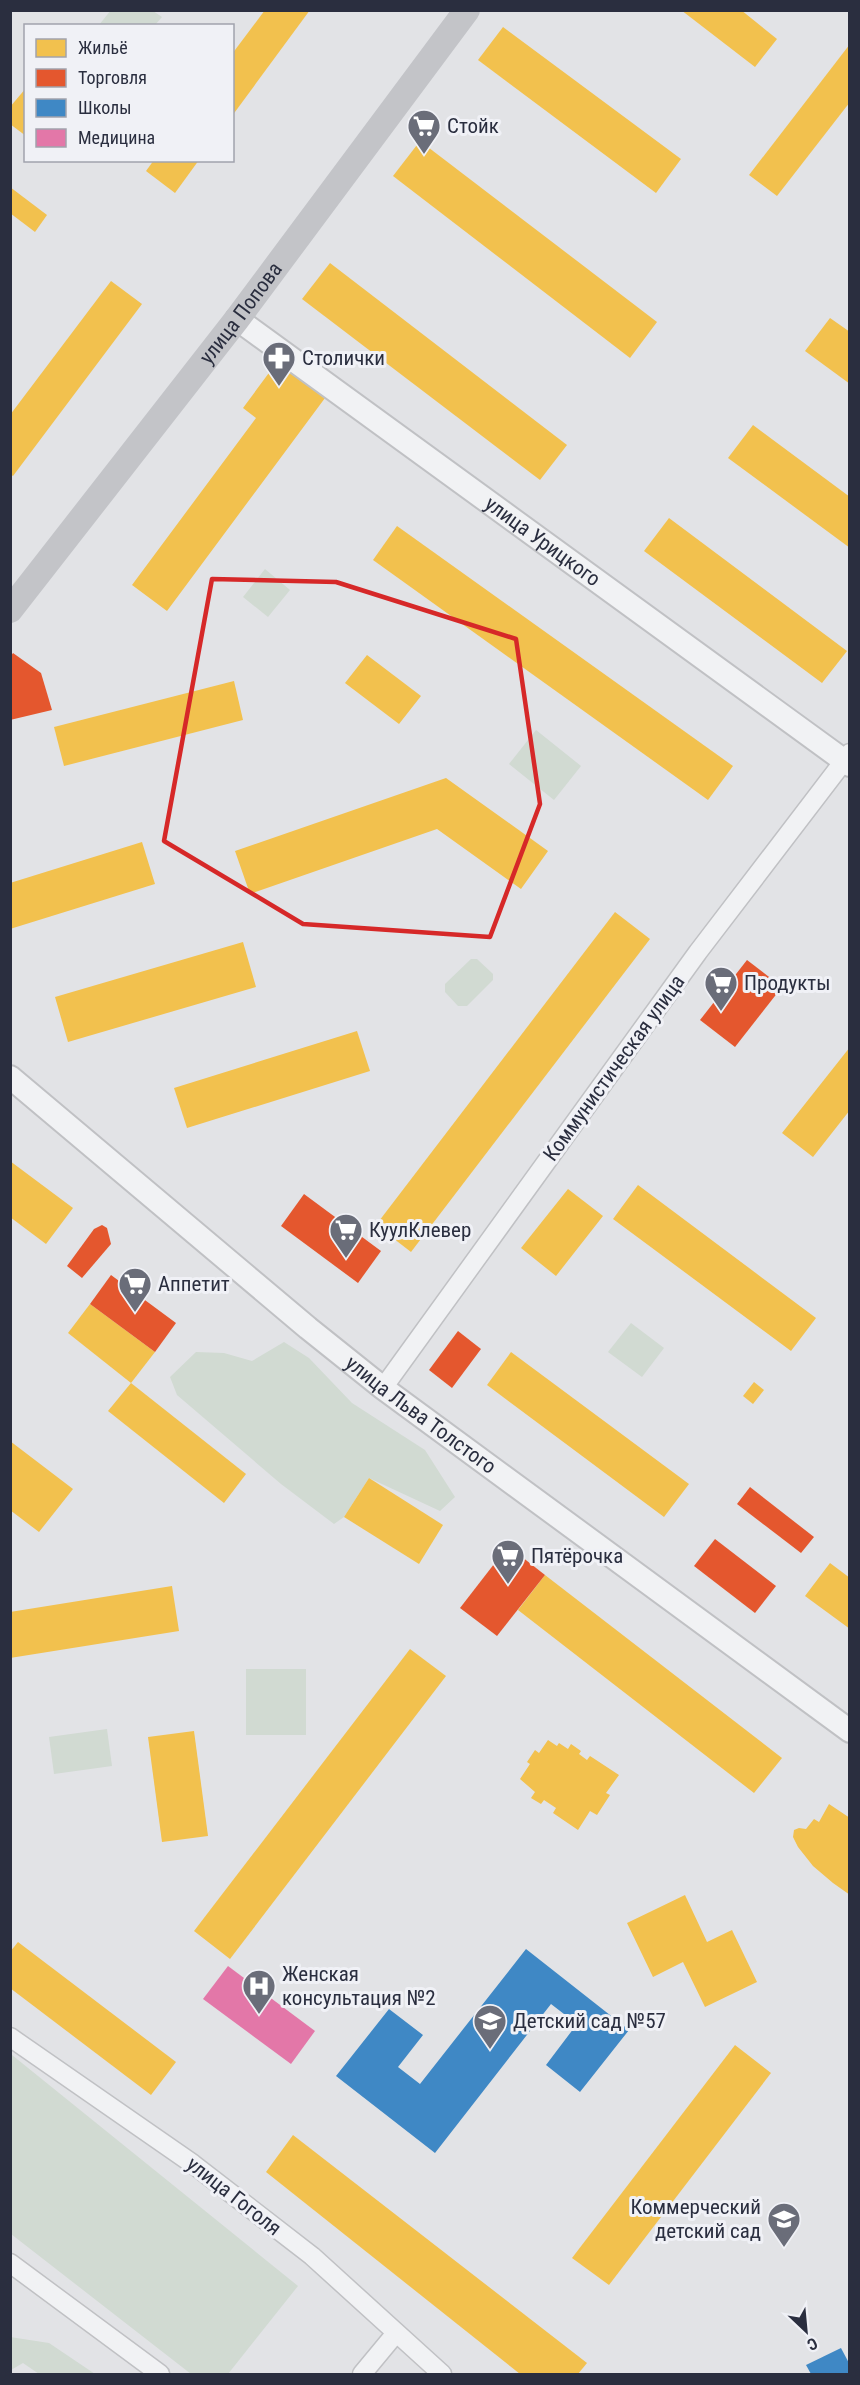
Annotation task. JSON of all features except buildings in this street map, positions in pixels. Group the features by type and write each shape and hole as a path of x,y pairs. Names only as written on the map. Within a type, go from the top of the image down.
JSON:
{"main road":[{"name":"улица Попова","path":"10,610 237,319 467,10"}],"street":[{"name":"улица Урицкого","path":"237,319 847,760"},
{"name":"Коммунистическая улица","path":"383,1388 698,952 847,760"},
{"name":"улица Льва Толстого","path":"10,1077 302,1323 383,1388 849,1731"},
{"name":"улица Гоголя","path":"10,2037 193,2164 312,2256 442,2374"},
{"path":"10,2263 160,2374"},
{"path":"362,2374 396,2333"}],"highlighted area":[{"path":"212,579 336,582 516,639 540,804 490,937 303,924 164,841"}],"shaded area":[{"path":"111,10 153,11 162,17 156,24 100,24"},
{"path":"265,569 290,590 268,617 243,597"},
{"path":"536,730 581,766 554,800 509,764"},
{"path":"471,959 477,959 493,974 493,980 467,1006 458,1006 445,992 445,984"},
{"path":"631,1323 664,1348 642,1377 608,1352"},
{"path":"284,1342 309,1358 352,1403 425,1450 455,1497 440,1511 369,1478 344,1517 334,1524 281,1484 177,1395 170,1377 196,1352 224,1353 252,1361"},
{"path":"246,1669 306,1669 306,1735 246,1735"},
{"path":"107,1729 112,1766 54,1774 49,1737"},
{"path":"12,2055 298,2286 228,2374 191,2374 11,2234"},
{"path":"10,2337 49,2343 95,2374 39,2374 23,2363 11,2370"}],"place":[{"name":"Стойк","path":"424,155"},
{"name":"Столички","path":"279,387"},
{"name":"Продукты","path":"721,1012"},
{"name":"КуулКлевер","path":"346,1259"},
{"name":"Аппетит","path":"135,1313"},
{"name":"Пятёрочка","path":"508,1585"},
{"name":"Женская консультация №2","path":"259,2015"},
{"name":"Детский сад №57","path":"490,2050"},
{"name":"Коммерческий детский сад","path":"784,2248"}]}
